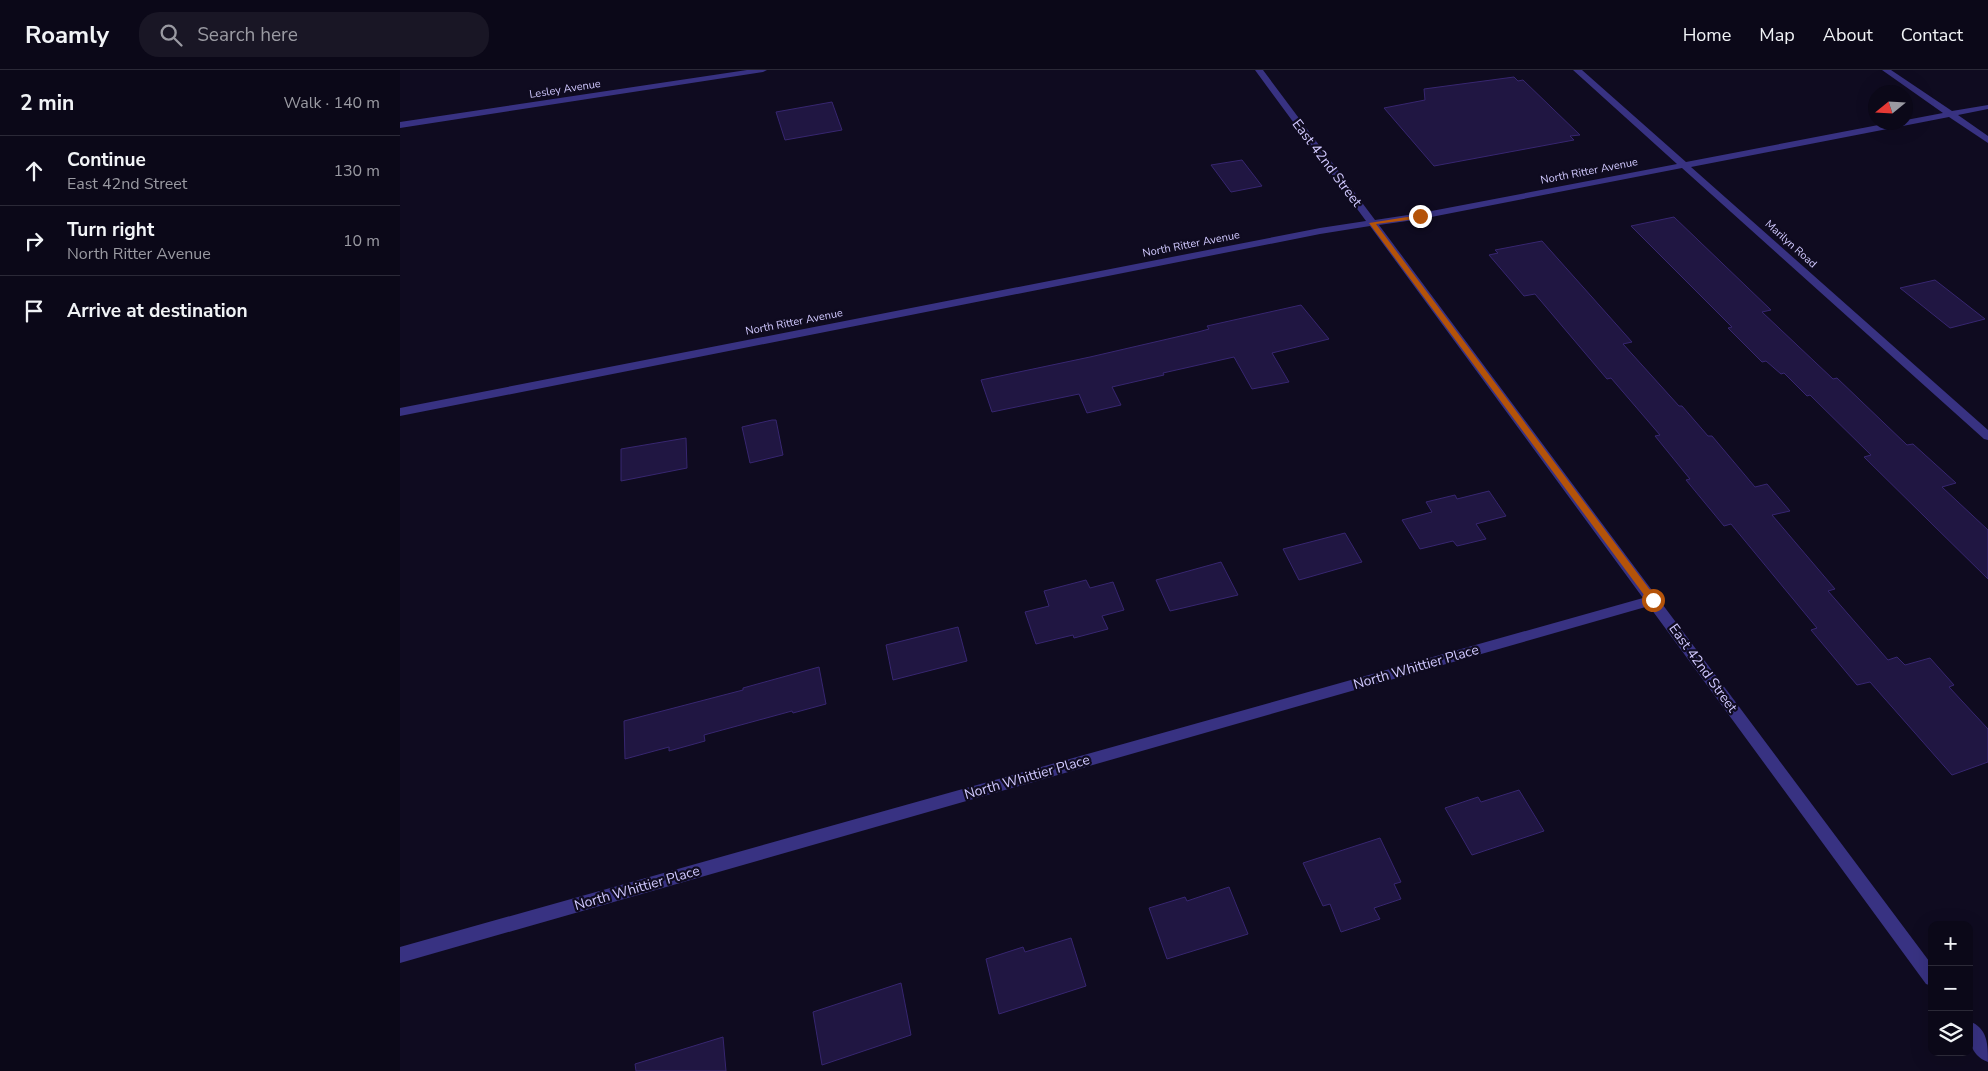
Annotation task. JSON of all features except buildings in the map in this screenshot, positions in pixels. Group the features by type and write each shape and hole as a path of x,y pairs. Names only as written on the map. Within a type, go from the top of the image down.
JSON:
{"street":[{"name":"Lesley Avenue","path":"400,125 763,70"},
{"name":"East 42nd Street","path":"1258,70 1928,973"},
{"name":"Marilyn Road","path":"1577,70 1988,436"},
{"path":"1886,70 1988,140"},
{"name":"North Ritter Avenue","path":"400,412 1320,231 1420,216 1988,107"},
{"name":"North Whittier Place","path":"400,954 1653,600"},
{"path":"1973,1034 1988,1054"}],"route":[{"path":"1420,216 1372,223 1653,600"}]}
